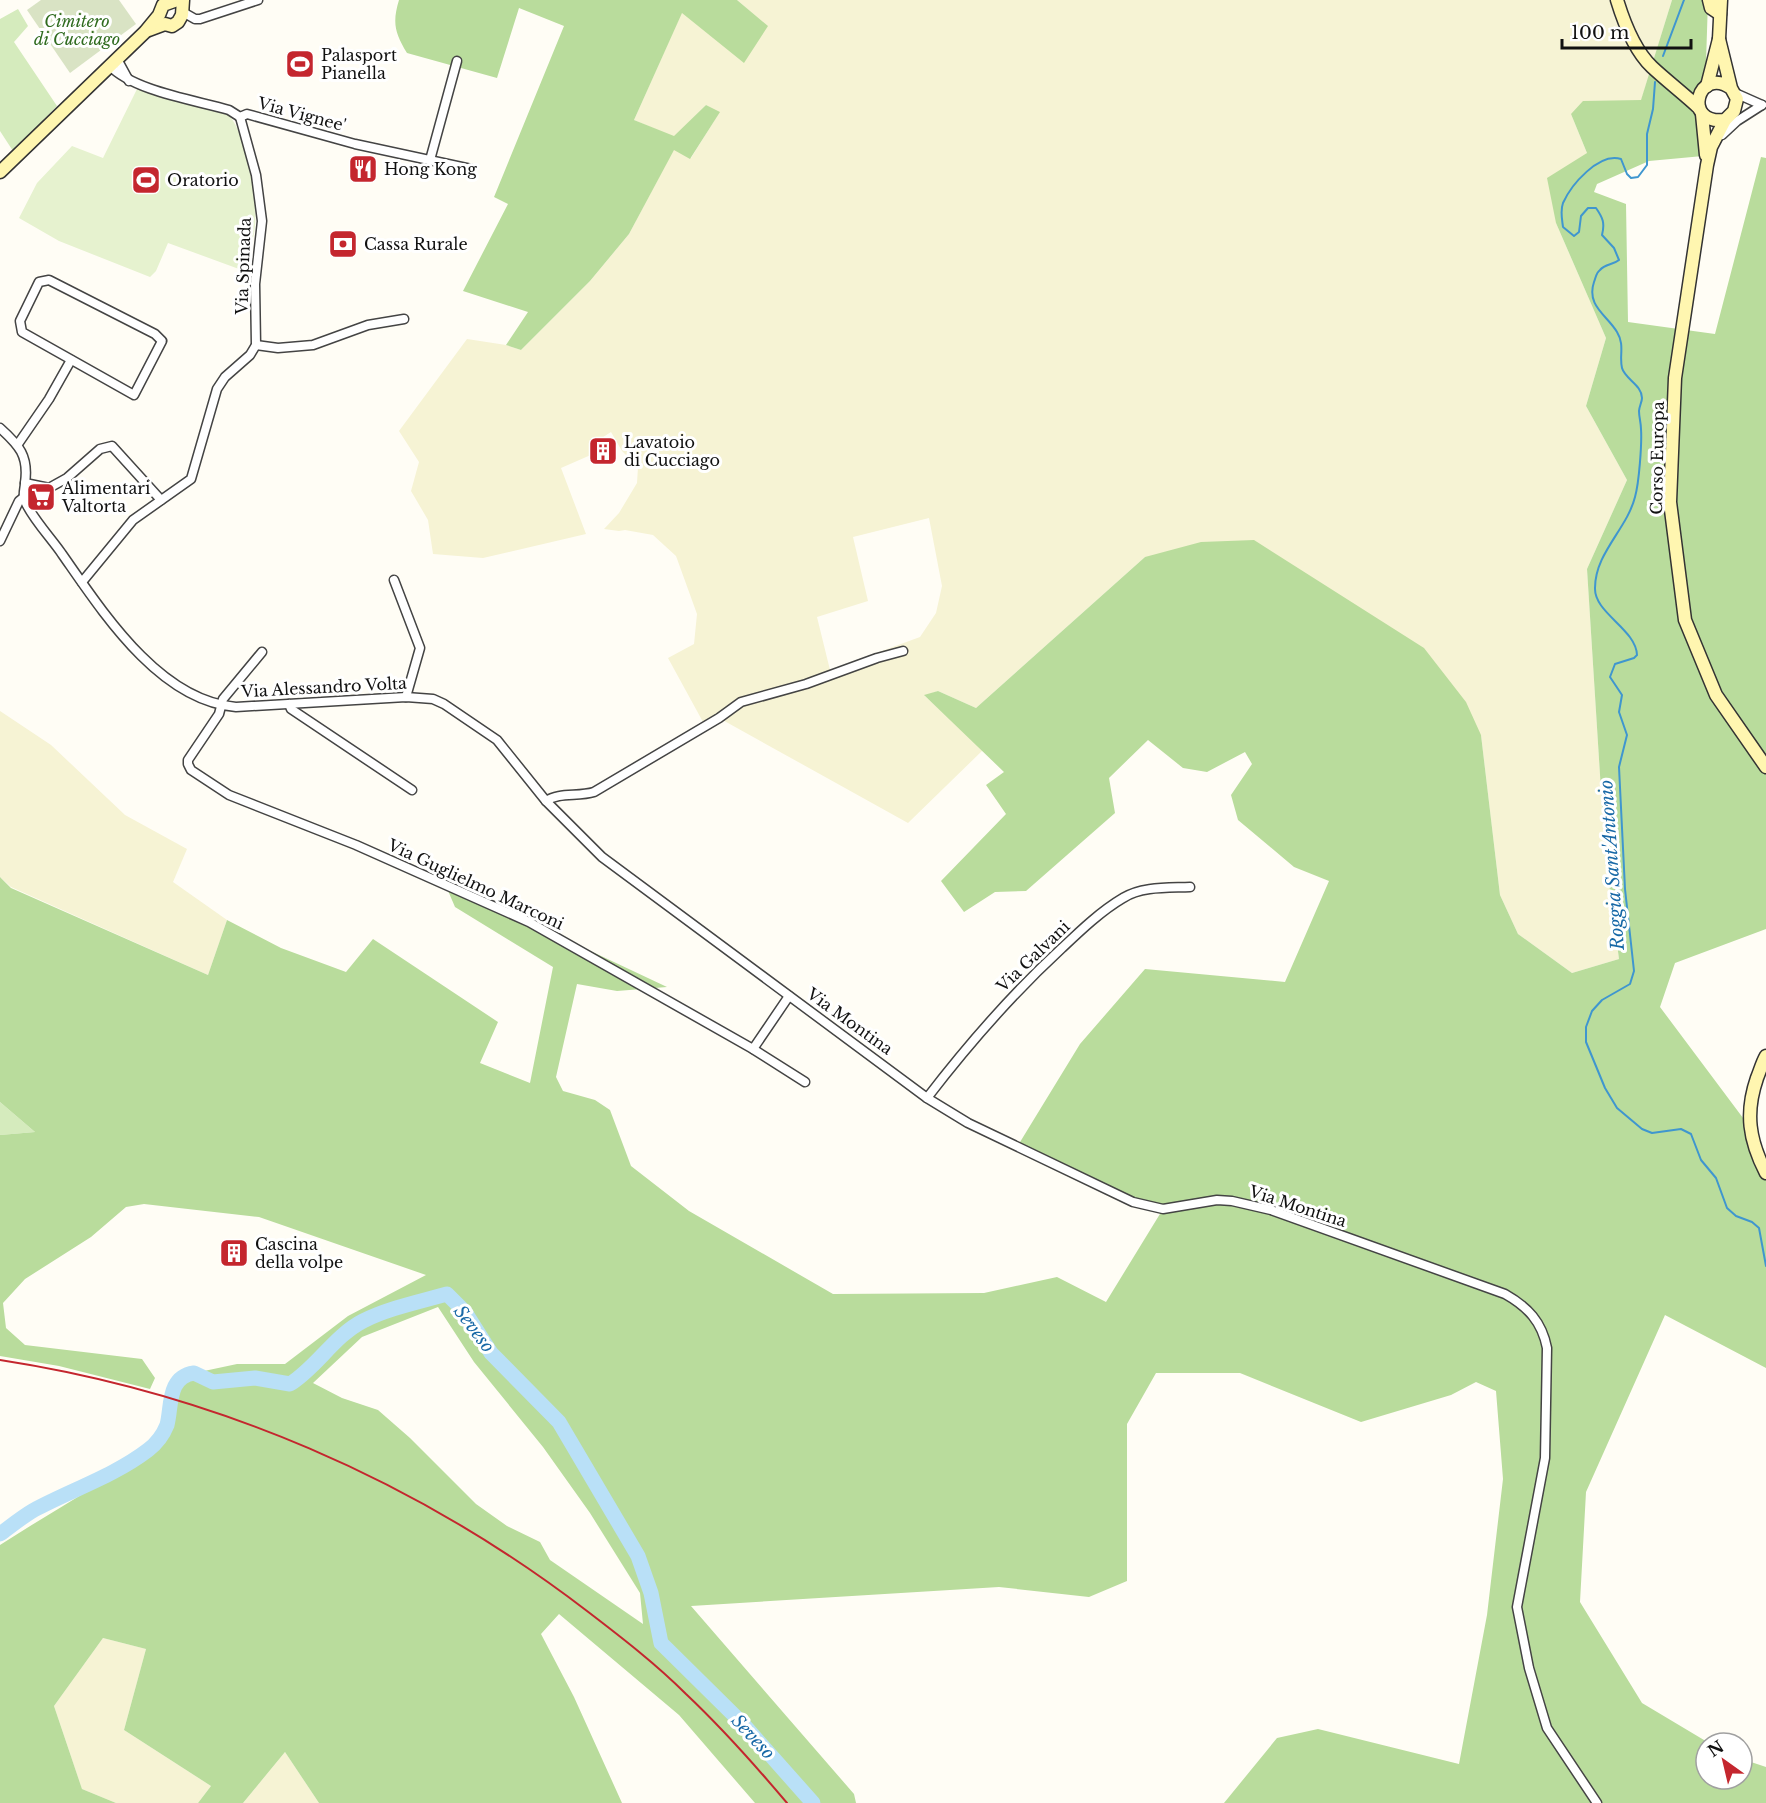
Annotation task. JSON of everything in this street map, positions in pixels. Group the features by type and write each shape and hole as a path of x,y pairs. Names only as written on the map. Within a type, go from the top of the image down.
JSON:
{"main road":[{"path":"1617,0 1622,18 1634,43 1650,66 1713,120 1727,118"},
{"path":"1709,0 1711,8 1720,14"},
{"name":"Corso Europa","path":"1707,165 1698,102 1719,39 1721,0"},
{"path":"0,172 168,7"},
{"name":"Corso Europa","path":"1719,39 1736,105 1711,147 1707,165 1675,378 1670,502 1685,620 1716,695 1766,767"},
{"path":"1678,88 1704,88 1719,82 1733,90"},
{"path":"1766,1056 1752,1092 1749,1126 1757,1156 1766,1173"}],"street":[{"path":"168,7 200,19 258,0"},
{"path":"430,160 458,61"},
{"name":"Via Vignee'","path":"113,62 119,75 129,81 229,110 240,117 247,114 355,144 471,169"},
{"path":"1733,90 1764,105"},
{"path":"1727,118 1764,105"},
{"path":"1707,165 1727,128 1764,105"},
{"name":"Via Spinada","path":"240,117 256,175 262,221 255,284 256,345"},
{"path":"49,280 155,334 162,342 134,395 71,360 22,332 20,321 39,282 49,280"},
{"path":"82,582 133,520 191,479 217,389 225,377 250,355 256,345 278,348 313,345 368,325 404,319"},
{"path":"18,444 49,399 71,360"},
{"path":"0,428 18,444 25,463 24,497 19,501 0,541"},
{"path":"25,483 49,488 67,478 100,449 112,446 160,500"},
{"name":"Via Alessandro Volta","path":"24,497 107,617 152,668 201,698 222,706 406,697 433,699 497,740 546,801"},
{"path":"394,580 420,648 406,697"},
{"path":"546,801 557,796 583,795 594,792 719,718 741,702 806,684 903,651"},
{"path":"222,706 223,699 262,652"},
{"path":"290,704 291,709 412,790"},
{"name":"Via Guglielmo Marconi","path":"222,706 188,764 191,770 230,795 356,844 529,922 753,1049 805,1082"},
{"name":"Via Montina","path":"546,801 602,856 927,1098 968,1123 1133,1202 1163,1209 1217,1200 1271,1210 1505,1294 1530,1311 1540,1324 1547,1348 1545,1458 1517,1607 1529,1668 1547,1728 1597,1803"},
{"name":"Via Galvani","path":"927,1098 974,1037 1024,983 1082,930 1124,897 1155,888 1190,887"},
{"path":"753,1049 789,996"}],"shaded area":[{"path":"737,0 1672,0 1641,101 1571,114 1587,153 1556,223 1606,338 1586,406 1627,480 1587,569 1605,854 1619,959 1572,973 1518,934 1500,895 1481,735 1145,557 976,708 938,691 925,696 983,750 908,823 719,718 716,714 703,722 668,658 694,644 697,614 676,556 653,535 604,529 619,513 637,483 638,467 622,451 611,432 589,446 593,454 561,468 586,534 483,558 433,554 428,520 411,491 419,462 399,431 467,339 506,345 521,350 590,281 629,234 674,149 691,158 719,113 706,105 674,137 634,120 682,12 744,62 767,26","holes":["929,518 942,586 936,613 920,637 830,670 817,617 868,601 853,537"]},
{"path":"0,711 51,745 125,815 187,849 173,882 227,920 208,975 11,887 0,877"},
{"path":"103,1638 146,1649 124,1730 211,1786 198,1803 116,1803 82,1789 54,1706"},
{"path":"285,1752 319,1803 243,1803"}],"green space":[{"name":"Cimitero di Cucciago","path":"41,0 119,0 136,24 70,73 27,10"},
{"path":"399,0 737,0 768,26 744,63 682,13 634,120 674,136 706,105 720,112 690,159 674,150 629,234 590,281 521,350 506,345 528,312 463,291 508,204 494,197 564,26 519,8 497,78 407,53 400,40 395,22"},
{"path":"1672,0 1708,0 1703,156 1649,161 1597,184 1594,192 1626,204 1628,322 1715,334 1761,157 1766,158 1766,929 1675,963 1660,1007 1749,1126 1766,1173 1766,1368 1665,1315 1586,1492 1580,1602 1642,1703 1694,1734 1694,1791 1754,1791 1754,1763 1766,1767 1766,1803 1224,1803 1277,1738 1318,1729 1459,1764 1487,1615 1503,1479 1496,1391 1476,1382 1451,1395 1361,1422 1240,1373 1156,1373 1127,1424 1127,1581 1089,1597 999,1587 691,1606 854,1794 856,1803 755,1803 679,1715 559,1614 541,1634 574,1697 622,1803 319,1803 285,1752 243,1803 198,1803 211,1786 124,1730 146,1649 103,1638 54,1706 82,1789 116,1803 0,1803 0,1545 121,1471 148,1451 165,1429 175,1387 190,1374 237,1364 285,1364 348,1316 426,1275 259,1217 144,1204 126,1207 91,1237 25,1279 3,1303 6,1328 25,1345 142,1359 155,1378 150,1389 59,1366 0,1356 0,1135 35,1132 0,1102 0,877 11,888 208,975 227,920 281,948 346,972 373,939 498,1022 480,1063 530,1083 553,967 455,907 446,886 667,987 617,991 577,984 556,1077 563,1091 595,1100 610,1110 631,1166 689,1211 833,1294 984,1293 1057,1277 1106,1302 1163,1209 1133,1202 1017,1147 1080,1044 1145,969 1285,982 1329,881 1294,867 1238,820 1231,795 1252,764 1245,752 1207,772 1183,768 1148,740 1109,778 1115,813 1026,891 995,892 964,912 941,881 1006,814 986,785 1004,772 924,695 938,691 976,708 1145,557 1201,542 1254,540 1424,648 1466,702 1481,735 1500,895 1518,934 1572,973 1619,959 1605,854 1587,569 1627,480 1586,406 1606,338 1556,223 1547,178 1587,153 1571,114 1583,101 1641,100","holes":["438,1307 474,1362 543,1447 590,1513 640,1593 643,1624 550,1560 540,1542 507,1526 476,1504 410,1438 378,1410 342,1398 313,1383 362,1337"]},
{"path":"18,9 28,26 14,42 57,106 13,151 0,131 0,19"},
{"name":"Oratorio","path":"138,87 226,113 233,121 245,148 255,199 252,242 239,269 168,243 156,271 150,277 59,241 19,218 37,183 72,146 103,158"},
{"path":"0,1102 35,1132 0,1135"}],"waterway":[{"name":"Roggia Sant'Antonio","path":"1663,56 1684,0"},
{"name":"Roggia Sant'Antonio","path":"1655,82 1653,109 1647,134 1647,165 1638,177 1631,178 1621,159 1604,160 1579,179 1563,203 1562,209 1563,227 1574,236 1579,232 1581,216 1588,208 1596,208 1602,218 1602,235 1614,248 1619,260 1598,272 1592,290 1593,298 1619,337 1622,368 1626,376 1639,389 1642,398 1639,411 1641,453 1635,497 1631,509 1600,564 1595,588 1596,597 1601,605 1630,637 1637,655 1615,664 1610,677 1622,695 1619,712 1627,735 1619,767 1625,889 1634,971 1630,984 1602,1000 1592,1011 1586,1027 1586,1042 1605,1088 1617,1108 1642,1129 1652,1133 1681,1129 1691,1134 1701,1160 1716,1178 1727,1208 1736,1216 1752,1222 1759,1228 1766,1266"},
{"name":"Seveso","path":"0,1534 34,1510 121,1468 151,1448 167,1425 175,1386 185,1376 194,1373 213,1382 255,1378 290,1384 309,1369 343,1335 363,1321 394,1309 447,1294 465,1312 491,1353 559,1422 638,1556 651,1593 661,1643 743,1724 813,1803"}],"railway":[{"path":"0,1360 80,1375 158,1395 234,1419 309,1448 382,1482 453,1521 521,1564 587,1611 650,1661 712,1720 787,1803"}],"place":[{"name":"Palasport Pianella","path":"300,64"},
{"name":"Hong Kong","path":"363,169"},
{"name":"Oratorio","path":"146,180"},
{"name":"Cassa Rurale","path":"343,244"},
{"name":"Lavatoio di Cucciago","path":"603,451"},
{"name":"Alimentari Valtorta","path":"41,497"},
{"name":"Cascina della volpe","path":"234,1253"}]}
